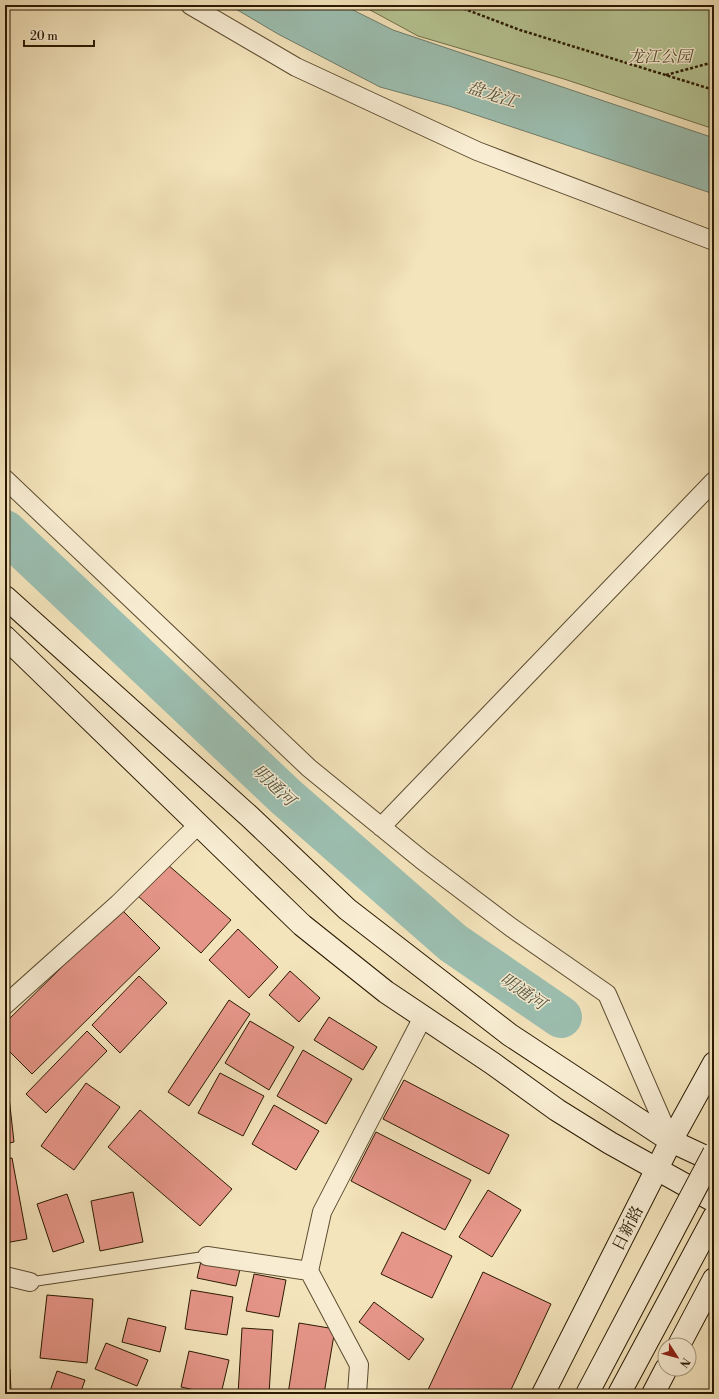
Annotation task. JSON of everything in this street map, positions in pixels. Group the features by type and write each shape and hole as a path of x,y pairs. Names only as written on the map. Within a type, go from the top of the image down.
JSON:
{"main road":[{"path":"5,597 249,816 347,909 510,1035 671,1141 714,1161"},
{"path":"5,637 302,925 386,992 492,1063 557,1110 610,1143 714,1201"},
{"name":"日新路","path":"543,1394 656,1169 714,1063"},
{"path":"587,1394 714,1153"},
{"path":"619,1394 714,1217"},
{"path":"683,1337 714,1279"},
{"path":"653,1394 662,1377"}],"street":[{"path":"190,5 296,67 477,151 714,241"},
{"path":"5,479 309,768 422,860 512,928 607,994 671,1141"},
{"path":"381,827 714,481"},
{"path":"5,1005 118,904 198,825"},
{"path":"357,1394 360,1365 309,1271 322,1212 423,1017"},
{"path":"207,1256 309,1271"},
{"path":"5,1276 30,1282"}],"lane":[{"path":"30,1282 207,1256"}],"path":[{"path":"454,5 520,30 714,90"},
{"path":"666,75 714,62"}],"green space":[{"name":"龙江公园","path":"361,5 714,5 714,129 564,79 418,36"}],"water":[{"name":"盘龙江","path":"229,5 343,5 393,30 714,138 714,194 449,106 380,87 278,34"}],"building":[{"path":"167,864 231,920 201,953 138,896"},
{"path":"121,909 160,948 32,1074 5,1047 5,1023"},
{"path":"238,929 278,967 249,998 209,960"},
{"path":"290,971 320,998 299,1022 269,995"},
{"path":"139,976 167,1003 120,1053 92,1025"},
{"path":"229,1000 250,1014 189,1106 168,1092"},
{"path":"329,1017 377,1047 363,1070 314,1040"},
{"path":"250,1021 294,1047 269,1090 225,1063"},
{"path":"87,1031 107,1051 46,1113 26,1094"},
{"path":"303,1050 352,1079 326,1124 277,1096"},
{"path":"220,1073 264,1096 243,1136 198,1113"},
{"path":"404,1080 509,1135 489,1174 383,1119"},
{"path":"86,1083 120,1107 74,1170 41,1146"},
{"path":"5,1097 9,1097 14,1142 5,1144"},
{"path":"274,1105 319,1131 296,1170 252,1144"},
{"path":"140,1110 232,1189 200,1226 108,1147"},
{"path":"376,1132 471,1180 445,1230 351,1181"},
{"path":"12,1158 27,1239 5,1243 5,1159"},
{"path":"488,1190 521,1210 492,1257 459,1237"},
{"path":"133,1192 143,1242 100,1251 91,1201"},
{"path":"67,1194 84,1242 53,1252 37,1204"},
{"path":"402,1232 452,1256 432,1298 381,1274"},
{"path":"201,1261 240,1269 236,1286 197,1278"},
{"path":"483,1272 551,1304 509,1394 426,1394"},
{"path":"254,1274 286,1280 279,1317 246,1311"},
{"path":"5,1289 8,1290 5,1312"},
{"path":"191,1290 233,1297 227,1335 185,1329"},
{"path":"47,1295 93,1299 87,1363 40,1358"},
{"path":"374,1302 424,1339 409,1360 359,1322"},
{"path":"128,1318 166,1327 160,1352 122,1342"},
{"path":"299,1323 335,1329 324,1394 288,1394"},
{"path":"242,1328 273,1330 269,1394 238,1394"},
{"path":"106,1343 148,1360 137,1386 95,1369"},
{"path":"189,1351 229,1360 221,1394 213,1394 181,1387"},
{"path":"5,1369 10,1369 11,1391 5,1391"},
{"path":"57,1371 85,1380 80,1394 49,1394"}],"waterway":[{"name":"明通河","path":"5,531 285,796 453,943 561,1017"}]}
